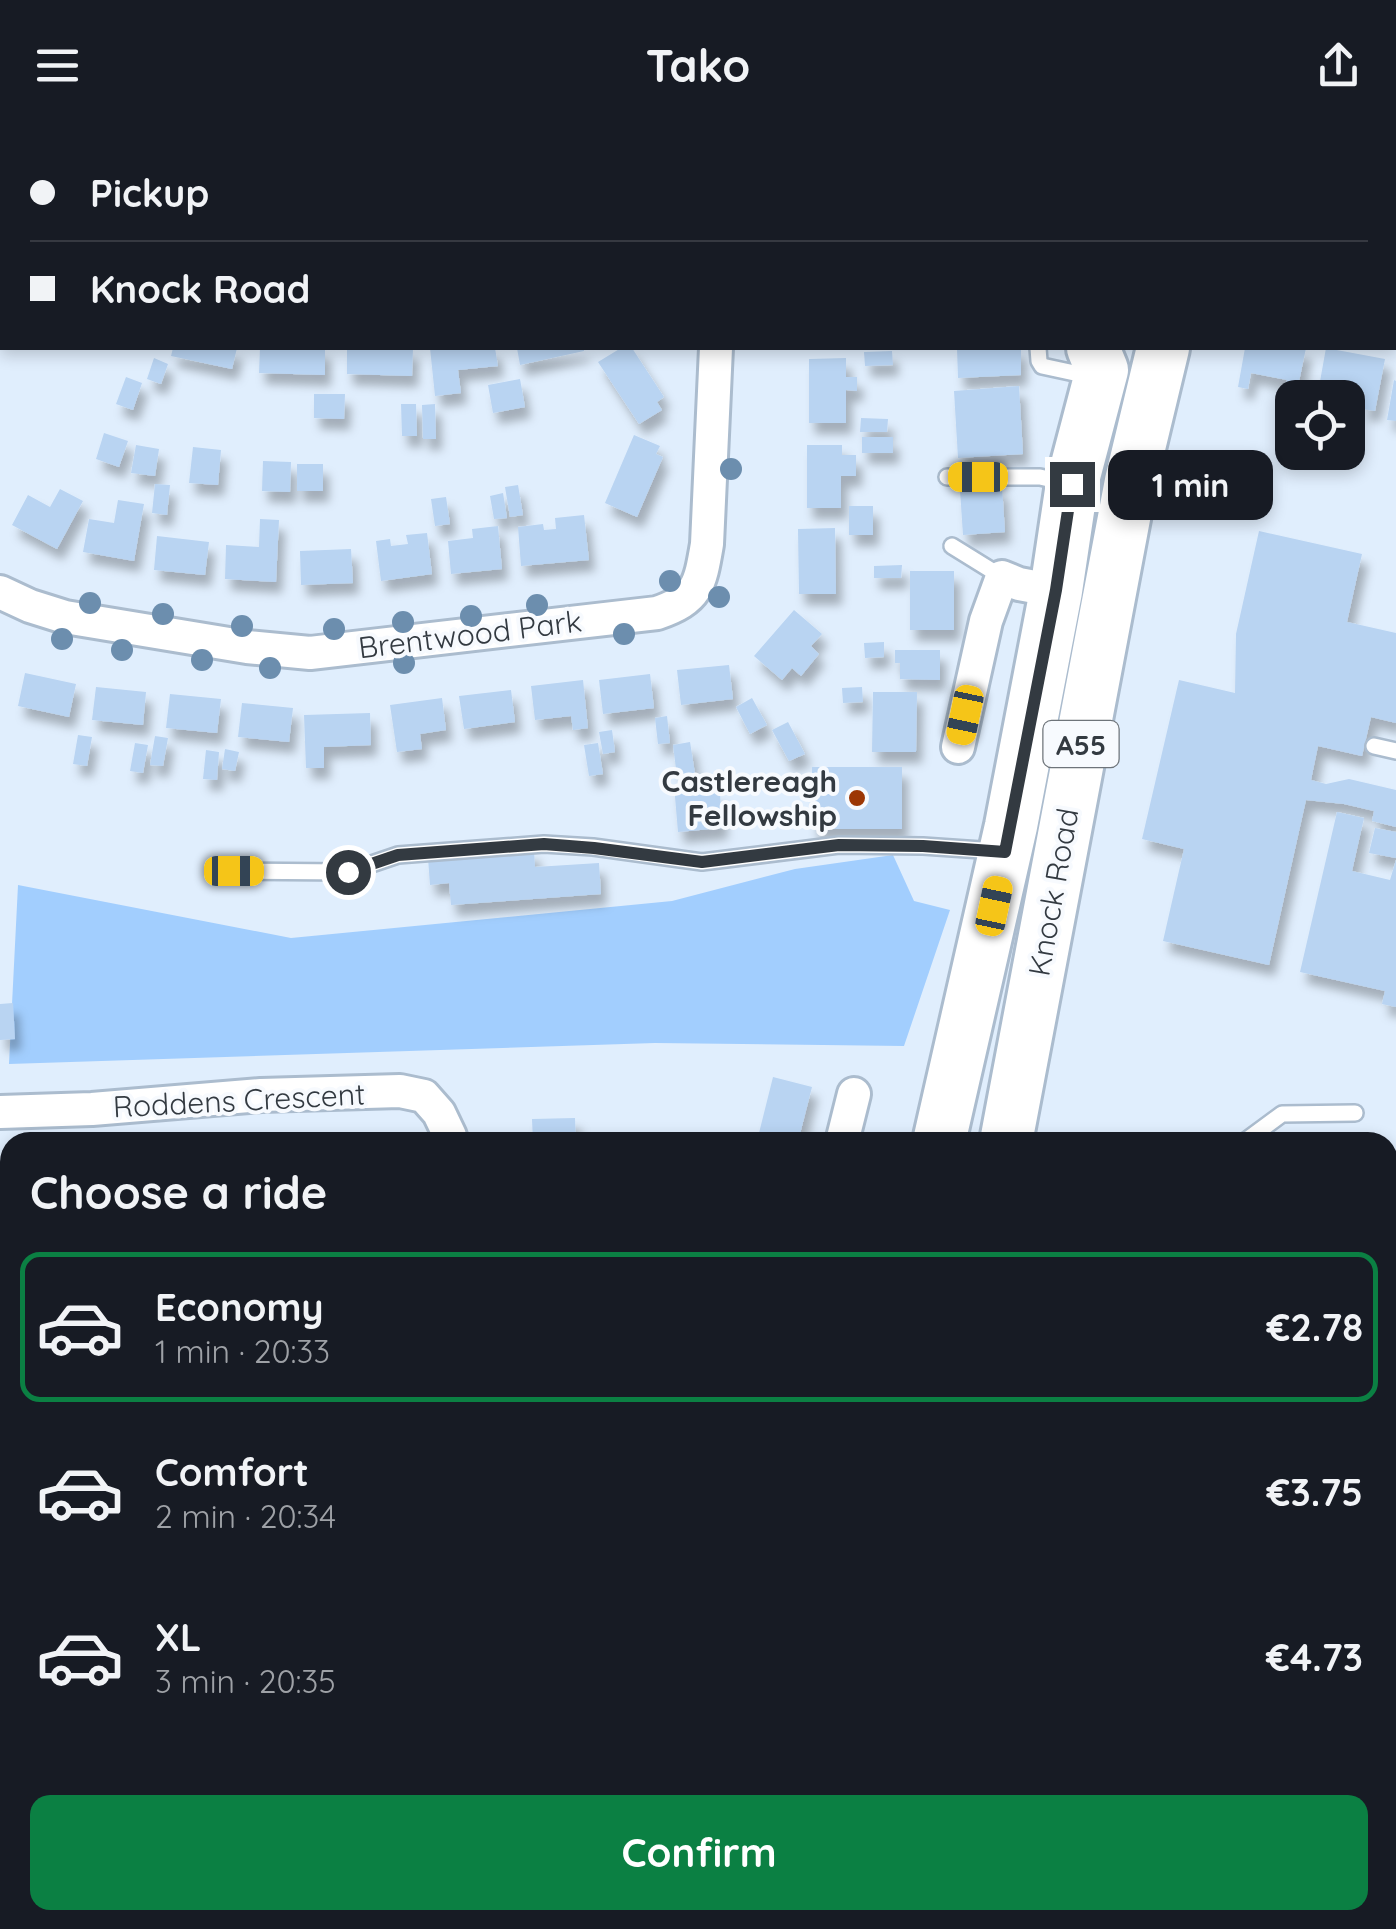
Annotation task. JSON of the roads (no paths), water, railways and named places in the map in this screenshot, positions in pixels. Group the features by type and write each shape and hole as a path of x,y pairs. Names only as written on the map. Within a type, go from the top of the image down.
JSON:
{"highway":[{"name":"Knock Road","path":"1008,1132 1131,481 1164,350"},
{"name":"Knock Road","path":"942,1132 1005,852 1056,590 1072,484 1105,361"},
{"path":"946,1132 965,1102 977,1066 990,1058 1022,1063"}],"street":[{"name":"Brentwood Park","path":"0,592 65,617 247,647 310,653 656,613 679,606 692,594 702,574 707,544 716,350"},
{"path":"958,747 986,621 1002,577 1056,590"},
{"name":"Roddens Crescent","path":"0,1112 261,1095 400,1092 424,1096 439,1113 448,1132"},
{"path":"844,1132 854,1094"}],"lane":[{"path":"1038,350 1042,366 1105,361"},
{"path":"947,477 1040,478 1072,484"},
{"path":"952,546 1002,577"},
{"path":"1374,746 1396,751"},
{"path":"234,871 348,872 398,855 544,844 702,862 839,845 1005,852"},
{"path":"1258,1132 1282,1114 1354,1113"}],"place":[{"name":"Castlereagh Fellowship","path":"857,798"}]}
